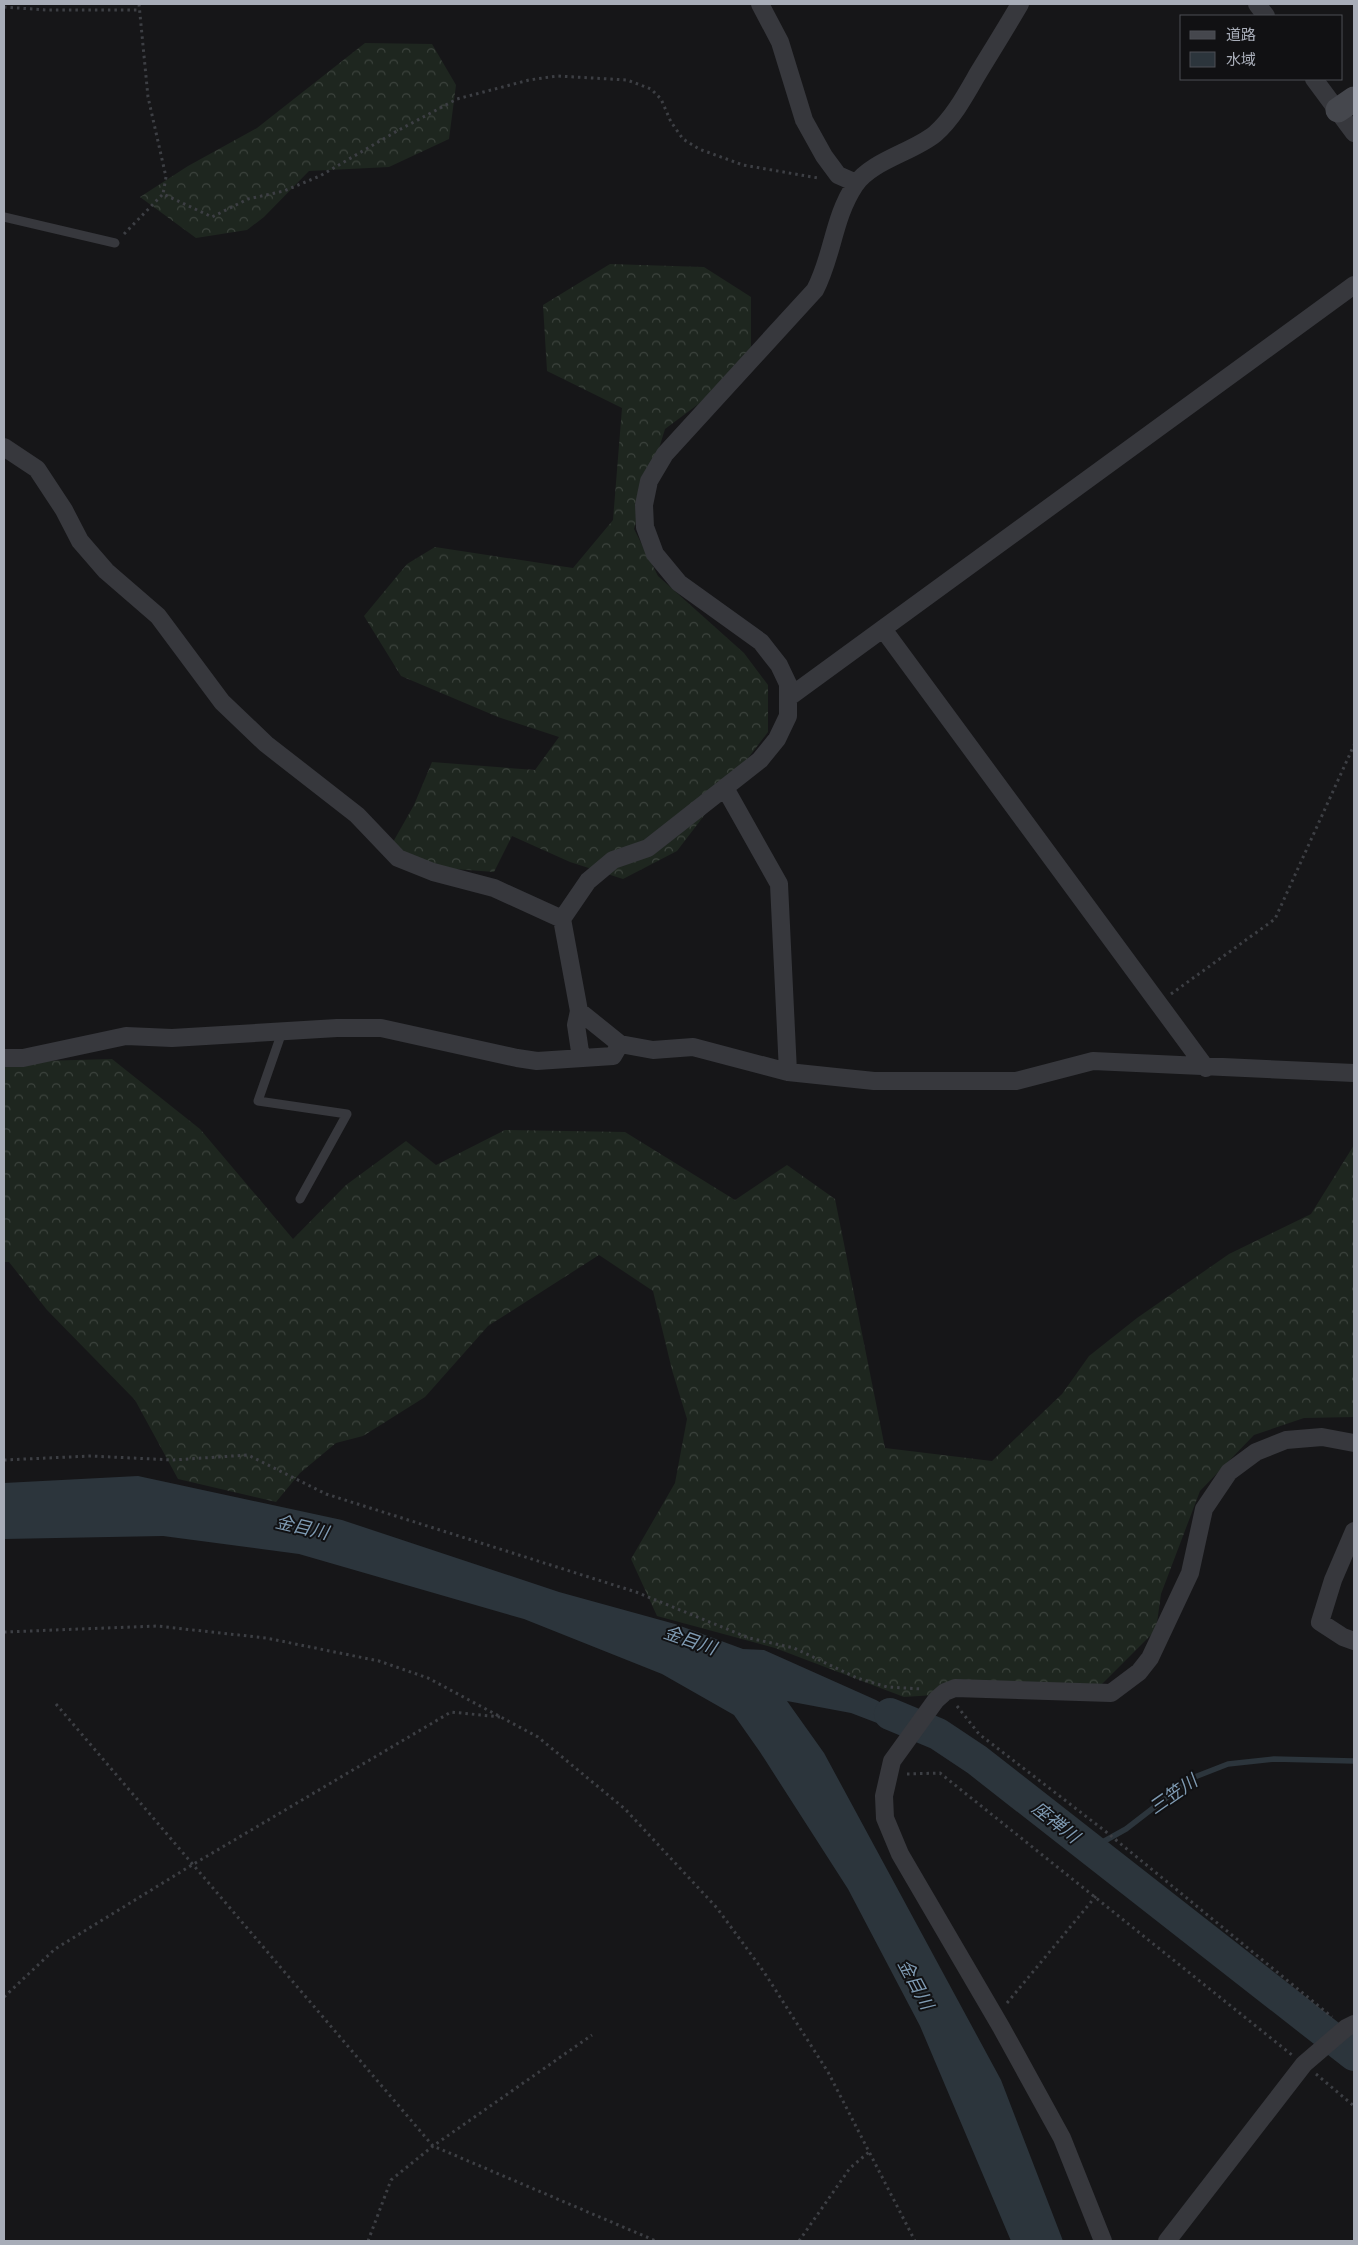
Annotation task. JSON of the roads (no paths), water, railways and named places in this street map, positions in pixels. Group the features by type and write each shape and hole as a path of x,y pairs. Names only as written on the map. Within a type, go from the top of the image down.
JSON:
{"street":[{"path":"760,4 780,42 804,120 824,156 838,175 856,183"},
{"path":"581,1058 576,1024 579,1011 562,919 588,881 613,860 648,848 760,760 777,739 788,716 788,684 779,664 761,642 679,583 655,554 646,527 644,505 649,481 665,454 815,290 825,271 838,216 856,183 871,170 913,148 940,128 956,110 1020,4"},
{"path":"1257,4 1265,15"},
{"path":"1315,80 1346,104 1354,133"},
{"path":"788,698 1354,285"},
{"path":"4,447 37,469 64,510 80,542 106,571 158,616 222,702 266,744 357,815 398,858 433,872 494,888 562,919"},
{"path":"883,629 1206,1068"},
{"path":"726,788 779,884 788,1072"},
{"path":"579,1011 620,1044 653,1050 693,1047 788,1072 874,1081 1016,1081 1092,1061 1206,1068 1354,1073"},
{"path":"4,1058 23,1058 126,1036 172,1038 337,1028 381,1028 537,1061 612,1056 620,1044"},
{"path":"1103,2241 1062,2138 996,2017 900,1854 886,1818 884,1796 891,1768 941,1696 955,1688 1111,1693 1139,1672 1150,1658 1190,1573 1204,1509 1229,1472 1256,1452 1286,1440 1322,1437 1354,1443"},
{"path":"1354,1531 1333,1580 1320,1622 1354,1641"},
{"path":"1167,2241 1304,2064 1350,2026"}],"lane":[{"path":"4,217 115,243"},
{"path":"282,1032 258,1101 347,1114 300,1199"}],"water":[{"name":"金目川","path":"138,1476 342,1520 559,1592 675,1624 743,1649 764,1650 876,1700 950,1742 982,1763 851,1713 787,1701 824,1753 1001,2080 1063,2241 1011,2241 920,2026 848,1889 734,1715 662,1674 524,1619 299,1554 163,1536 4,1539 4,1483"}],"waterway":[{"name":"座禅川","path":"890,1714 938,1734 977,1760 1354,2055"},
{"name":"三笠川","path":"1090,1849 1126,1829 1192,1778 1228,1764 1274,1759 1354,1761"}]}
